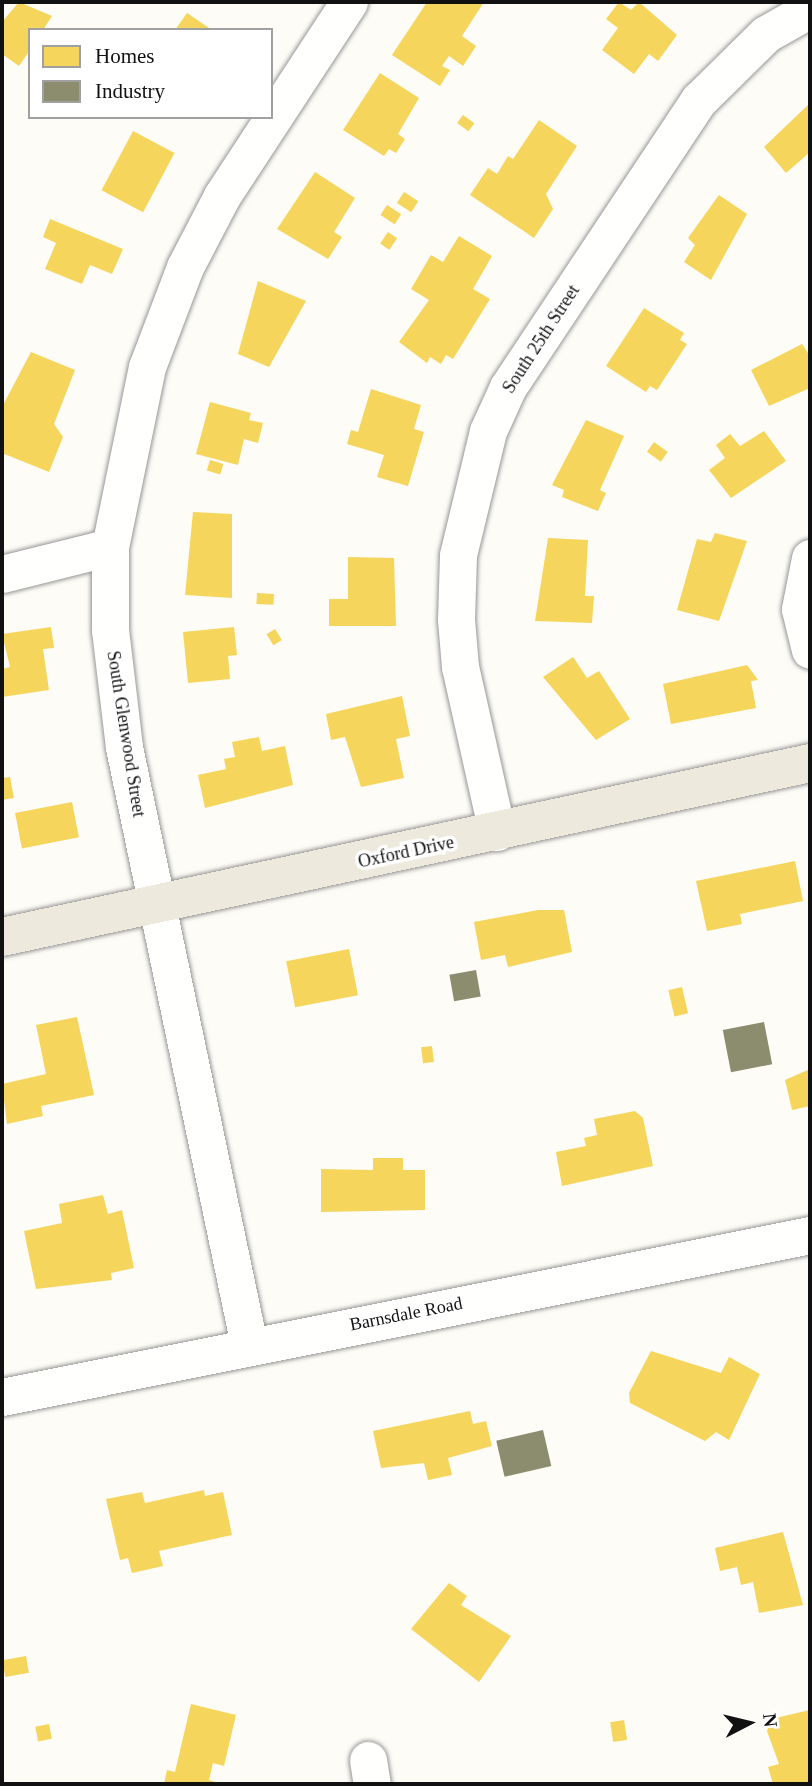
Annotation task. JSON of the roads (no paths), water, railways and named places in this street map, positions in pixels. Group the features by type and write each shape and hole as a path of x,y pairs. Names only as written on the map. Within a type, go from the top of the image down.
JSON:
{"main road":[{"name":"Oxford Drive","path":"2,937 810,763"}],"street":[{"name":"South Glenwood Street","path":"273,118 349,2"},
{"name":"South 25th Street","path":"497,832 460,667 456,619 460,542 488,431 508,387 699,100 766,34 810,9"},
{"name":"South Glenwood Street","path":"249,1345 115,686 110,547 143,380 185,267 222,196 272,119"},
{"path":"2,574 110,547"},
{"path":"810,558 800,609 810,650"},
{"name":"Barnsdale Road","path":"2,1397 249,1345 810,1235"}]}
